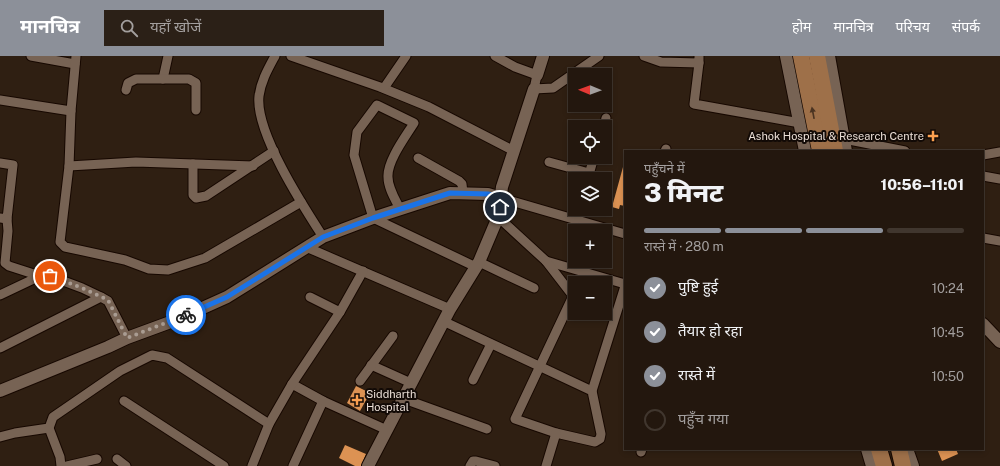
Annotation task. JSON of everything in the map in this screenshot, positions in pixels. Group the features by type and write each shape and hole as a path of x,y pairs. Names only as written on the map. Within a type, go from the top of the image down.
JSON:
{"highway":[{"path":"802,56 834,147"},
{"path":"817,56 834,147"},
{"path":"879,450 884,466"},
{"path":"899,450 903,466"}],"street":[{"path":"31,56 75,60 69,166 60,242 65,247 125,260 149,270 168,270 204,258 301,202"},
{"path":"163,79 168,56"},
{"path":"275,56 262,82 259,96 260,113 274,151 301,202 323,237"},
{"path":"292,56 384,88 429,107 514,151"},
{"path":"384,88 406,56"},
{"path":"495,56 515,67 537,75"},
{"path":"368,466 443,321 477,265 498,216 502,187 544,56"},
{"path":"534,89 553,88 599,56"},
{"path":"644,56 662,62 699,59 694,104 800,123"},
{"path":"786,56 805,150"},
{"path":"829,56 834,147 887,150"},
{"path":"126,90 128,83 136,79 189,79 196,83 196,110"},
{"path":"0,100 71,111"},
{"path":"400,209 390,189 388,176 391,163 414,123 377,105 357,132 354,155 373,218 477,265 534,288"},
{"path":"194,164 193,195 196,198 200,198 206,196 274,151"},
{"path":"984,155 1000,152"},
{"path":"418,158 459,181 462,184 463,193"},
{"path":"69,166 136,162 252,166"},
{"path":"549,162 577,172"},
{"path":"0,163 13,165 4,219 8,231 5,263 9,266 40,276 50,276 108,300 127,338"},
{"path":"984,176 1000,179"},
{"path":"0,391 127,338 176,320 227,297 306,246 323,237 373,218 450,193 488,194 624,234"},
{"path":"498,216 546,261 573,296 515,419 556,433 595,442 600,440 601,434 592,391 624,288"},
{"path":"575,220 576,216"},
{"path":"984,238 1000,241"},
{"path":"306,246 450,309"},
{"path":"546,261 624,285"},
{"path":"253,466 269,424 292,384 340,312 362,271"},
{"path":"0,295 40,276"},
{"path":"310,297 340,312"},
{"path":"0,348 101,298"},
{"path":"443,321 592,391"},
{"path":"984,325 1000,342"},
{"path":"360,381 393,336"},
{"path":"473,380 491,344"},
{"path":"61,466 60,457 49,428 53,417 120,371 152,355 167,358 269,424"},
{"path":"371,365 412,383"},
{"path":"292,384 323,401 387,430"},
{"path":"404,399 487,429"},
{"path":"124,401 224,466"},
{"path":"293,466 323,401"},
{"path":"0,437 15,433 49,428"},
{"path":"546,466 556,433"},
{"path":"867,450 872,466"},
{"path":"907,450 913,466"},
{"path":"67,466 97,458"},
{"path":"117,459 126,466"},
{"path":"470,466 473,461 476,461 494,466"}],"building":[{"path":"623,167 624,206 620,205 619,209 612,207"},
{"path":"356,386 370,393 360,411 347,403"},
{"path":"345,445 366,454 361,466 355,466 339,458"},
{"path":"937,450 956,450 958,454 942,461"}],"way so far":[{"path":"50,276 108,300 127,338 186,315"}],"place":[{"name":"Ashok Hospital & Research Centre","path":"933,136"},
{"name":"Siddharth Hospital","path":"357,400"}],"route":[{"path":"186,315 227,297 296,254 306,246 323,237 373,218 450,193 488,194 501,198 500,207"}]}
